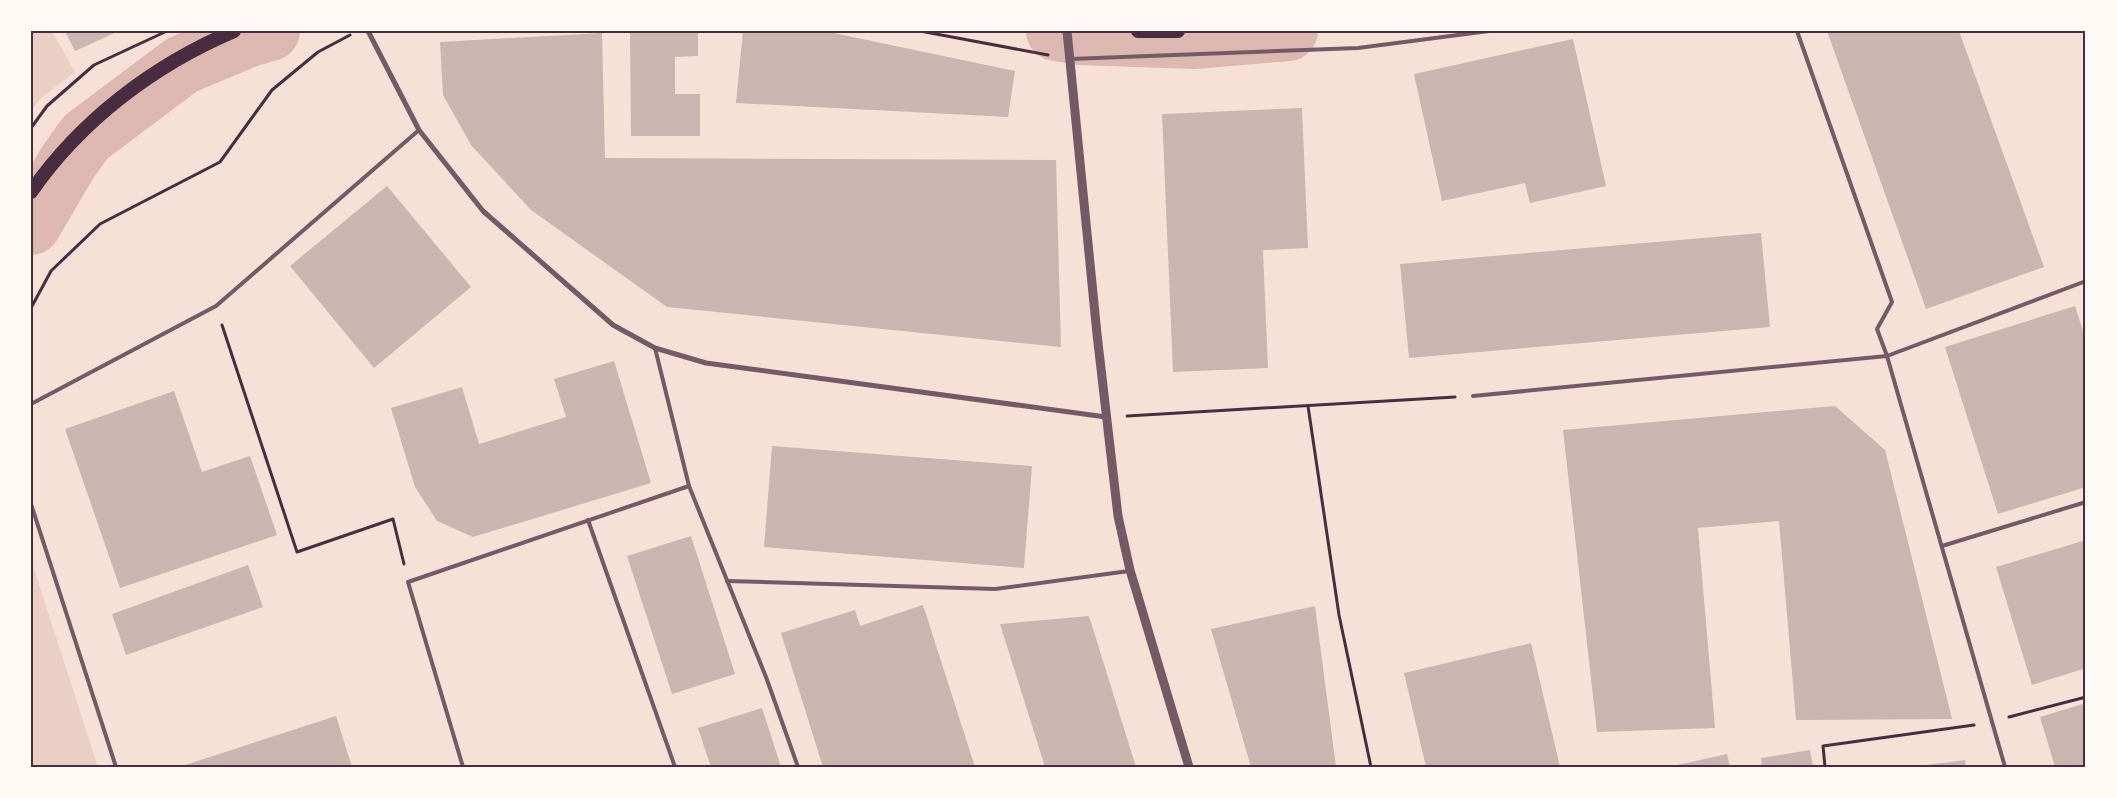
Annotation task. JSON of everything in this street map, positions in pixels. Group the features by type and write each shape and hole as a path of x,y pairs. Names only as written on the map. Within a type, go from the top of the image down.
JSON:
{"highway":[{"path":"31,186 66,144 106,106 136,82 180,54 224,31"},
{"path":"31,192 71,144 116,102 180,57 234,31"},
{"path":"1138,31 1178,31"}],"street":[{"path":"368,31 419,130 483,211 614,325 655,348 706,363 1106,417"},
{"path":"1067,31 1106,417 1118,516 1130,570 1189,767"}],"lane":[{"path":"1070,59 1358,48 1489,31"},
{"path":"1797,31 1892,302 1878,329 2005,767"},
{"path":"31,404 216,306 419,130"},
{"path":"1473,396 1887,356 2086,281"},
{"path":"655,348 689,486 766,677 798,767"},
{"path":"463,767 408,582 689,486"},
{"path":"1942,546 2086,502"},
{"path":"31,504 116,767"},
{"path":"588,520 675,767"},
{"path":"727,581 995,589 1130,570"}],"path":[{"path":"31,128 47,106 94,65 167,31"},
{"path":"31,308 51,271 100,224 220,162 272,90 318,52 356,31"},
{"path":"920,31 1070,59"},
{"path":"216,306 297,552 393,519 408,582"},
{"path":"1106,417 1473,396"},
{"path":"1308,406 1339,615 1371,767"},
{"path":"1825,767 1823,746 1992,722 2086,697"}],"shaded area":[{"path":"31,31 52,31 75,72 40,99 31,111"},
{"path":"31,560 98,767 31,767"}],"building":[{"path":"65,31 119,31 75,51"},
{"path":"630,31 698,31 698,56 675,57 675,94 700,94 700,136 631,136"},
{"path":"743,31 824,31 1015,71 1008,117 736,103"},
{"path":"1827,31 1959,31 2044,267 1926,309"},
{"path":"602,33 605,158 1056,160 1061,347 667,307 531,210 471,145 443,95 440,42"},
{"path":"1573,39 1606,186 1530,203 1525,183 1442,201 1414,74"},
{"path":"1302,108 1308,248 1263,250 1268,368 1173,372 1162,114"},
{"path":"387,186 471,287 374,368 290,266"},
{"path":"1761,233 1770,327 1409,358 1400,264"},
{"path":"2075,306 2086,340 2086,487 1998,514 1945,347"},
{"path":"614,361 651,483 473,537 437,521 415,487 391,408 462,387 479,444 566,417 554,379"},
{"path":"174,391 202,472 250,456 277,535 120,588 65,429"},
{"path":"1835,406 1885,450 1952,719 1796,720 1779,521 1698,528 1715,728 1597,732 1563,430"},
{"path":"772,446 1032,466 1024,568 764,547"},
{"path":"691,536 735,674 672,694 627,556"},
{"path":"2086,540 2086,668 2032,685 1996,567"},
{"path":"248,565 263,607 126,655 112,614"},
{"path":"923,605 975,767 823,767 781,633 855,610 860,626"},
{"path":"1315,606 1336,767 1251,767 1211,629"},
{"path":"1089,616 1136,767 1045,767 1000,624"},
{"path":"1531,643 1560,767 1426,767 1404,673"},
{"path":"2086,703 2086,767 2055,767 2040,717"},
{"path":"762,708 781,767 711,767 698,728"},
{"path":"336,716 352,767 182,767 182,766"},
{"path":"1810,750 1813,767 1762,767 1761,758"},
{"path":"1727,754 1730,767 1673,767 1673,766"},
{"path":"1965,760 1966,767 1919,767 1919,766"}],"waterway":[{"path":"31,225 68,162 86,137 182,65 249,37 270,31"},
{"path":"1056,31 1080,35 1194,39 1288,31"}]}
